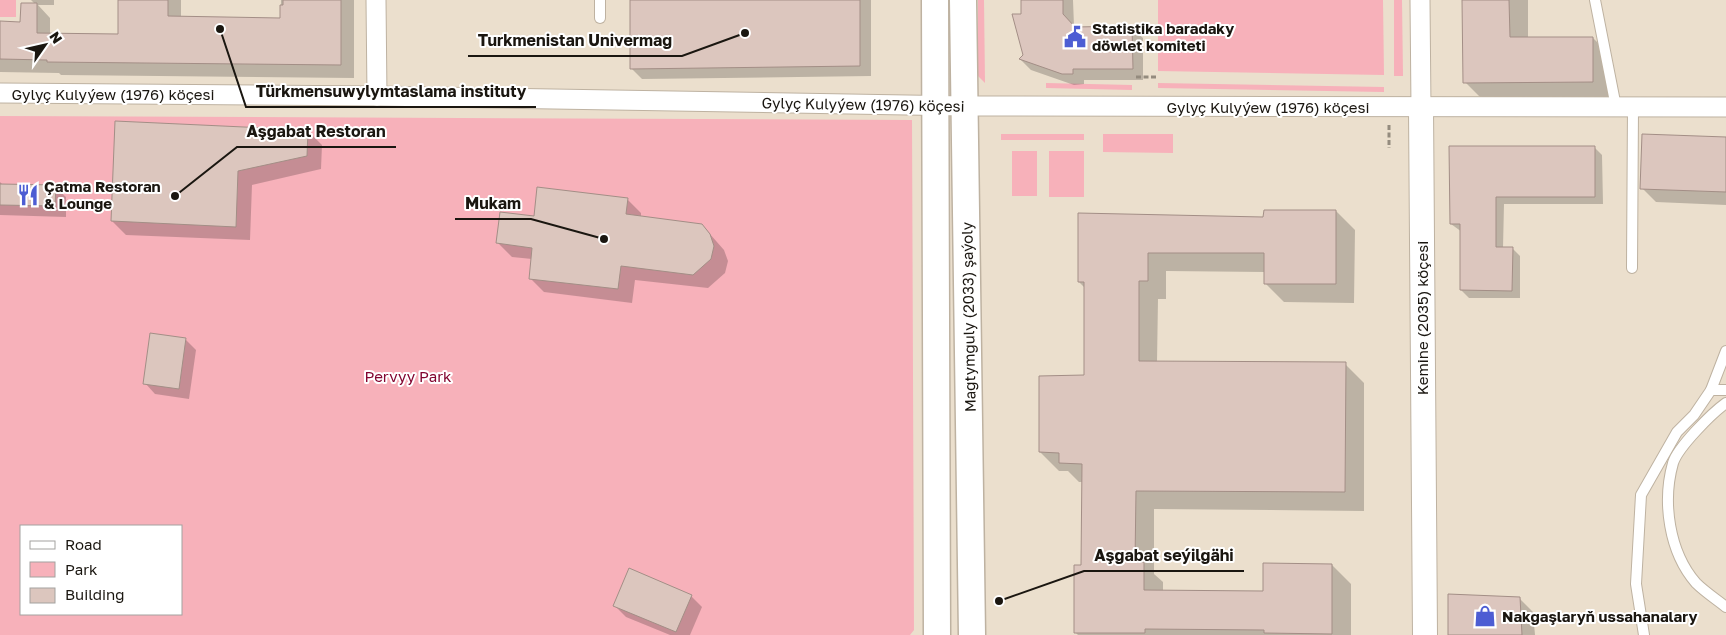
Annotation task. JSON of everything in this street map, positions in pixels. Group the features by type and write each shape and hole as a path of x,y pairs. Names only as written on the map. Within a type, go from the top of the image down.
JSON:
{"main road":[{"path":"935,0 937,635"},
{"name":"Magtymguly (2033) şaýoly","path":"963,0 972,635"}],"street":[{"path":"376,0 377,96"},
{"name":"Kemine (2035) köçesi","path":"1420,0 1425,635"},
{"name":"Gylyç Kulyýew (1976) köçesi","path":"0,93 377,96 965,106 1726,107"}],"lane":[{"path":"600,0 600,18"},
{"path":"1596,0 1625,107 1632,268"},
{"path":"1644,635 1636,584 1641,496 1677,432 1694,415 1711,390 1726,351"},
{"path":"1711,390 1726,390"},
{"path":"1726,403 1709,416 1674,462 1667,508 1676,549 1695,581 1726,607"}],"path":[{"path":"1136,77 1158,77"}],"green space":[{"path":"0,0 16,0 16,17 0,17"},
{"path":"978,0 984,0 985,83 978,76"},
{"path":"1158,0 1383,0 1384,75 1158,71"},
{"path":"1394,0 1402,0 1403,76 1394,76"},
{"path":"1046,83 1132,85 1132,90 1046,88"},
{"path":"1158,83 1384,87 1384,92 1158,88"},
{"name":"Pervyy Park","path":"0,116 912,120 914,630 910,635 0,635"},
{"path":"1001,134 1084,134 1084,140 1001,140"},
{"path":"1103,134 1173,134 1173,153 1103,152"},
{"path":"1012,151 1037,151 1037,196 1012,196"},
{"path":"1049,151 1084,151 1084,197 1049,197"}],"building":[{"path":"118,0 168,0 168,16 280,18 280,5 283,5 283,0 341,0 341,65 47,62 47,60 0,59 0,21 20,22 21,3 37,3 37,33 118,34"},
{"path":"630,0 860,0 860,66 630,69"},
{"name":"Statistika baradaky döwlet komiteti","path":"1021,0 1063,0 1063,14 1075,27 1132,26 1133,69 1073,69 1073,74 1062,74 1019,59 1023,55 1012,14 1021,14"},
{"path":"1462,0 1509,0 1510,37 1593,37 1593,82 1463,83"},
{"path":"115,121 308,130 307,156 238,171 236,227 111,221"},
{"path":"1642,134 1726,137 1726,192 1640,189"},
{"path":"1449,146 1595,146 1595,197 1496,197 1496,247 1513,247 1512,291 1460,290 1460,224 1450,224"},
{"name":"Çatma Restoran & Lounge","path":"0,184 56,185 55,206 0,205"},
{"path":"537,187 628,198 626,214 702,224 710,234 714,246 711,259 693,275 621,266 618,289 529,279 532,248 496,243 500,212 534,216"},
{"path":"1264,210 1336,210 1336,284 1264,284 1264,253 1148,253 1148,281 1139,281 1139,361 1346,362 1345,492 1136,491 1135,562 1144,562 1144,590 1263,591 1263,563 1332,564 1332,634 1264,633 1264,630 1145,629 1145,633 1074,633 1074,565 1081,565 1082,464 1059,463 1059,453 1039,452 1039,376 1084,375 1084,282 1078,282 1078,213 1263,217"},
{"path":"150,333 186,338 179,389 143,384"},
{"path":"629,568 692,595 676,632 613,606"},
{"name":"Nakgaşlaryň ussahanalary","path":"1448,594 1520,597 1522,635 1448,635"}],"place":[{"name":"Türkmensuwylymtaslama instituty","path":"220,29"},
{"name":"Turkmenistan Univermag","path":"745,33"},
{"name":"Statistika baradaky döwlet komiteti","path":"1075,37"},
{"name":"Çatma Restoran & Lounge","path":"28,195"},
{"name":"Aşgabat Restoran","path":"175,196"},
{"name":"Mukam","path":"604,239"},
{"name":"Aşgabat seýilgähi","path":"999,601"},
{"name":"Nakgaşlaryň ussahanalary","path":"1485,616"}]}
